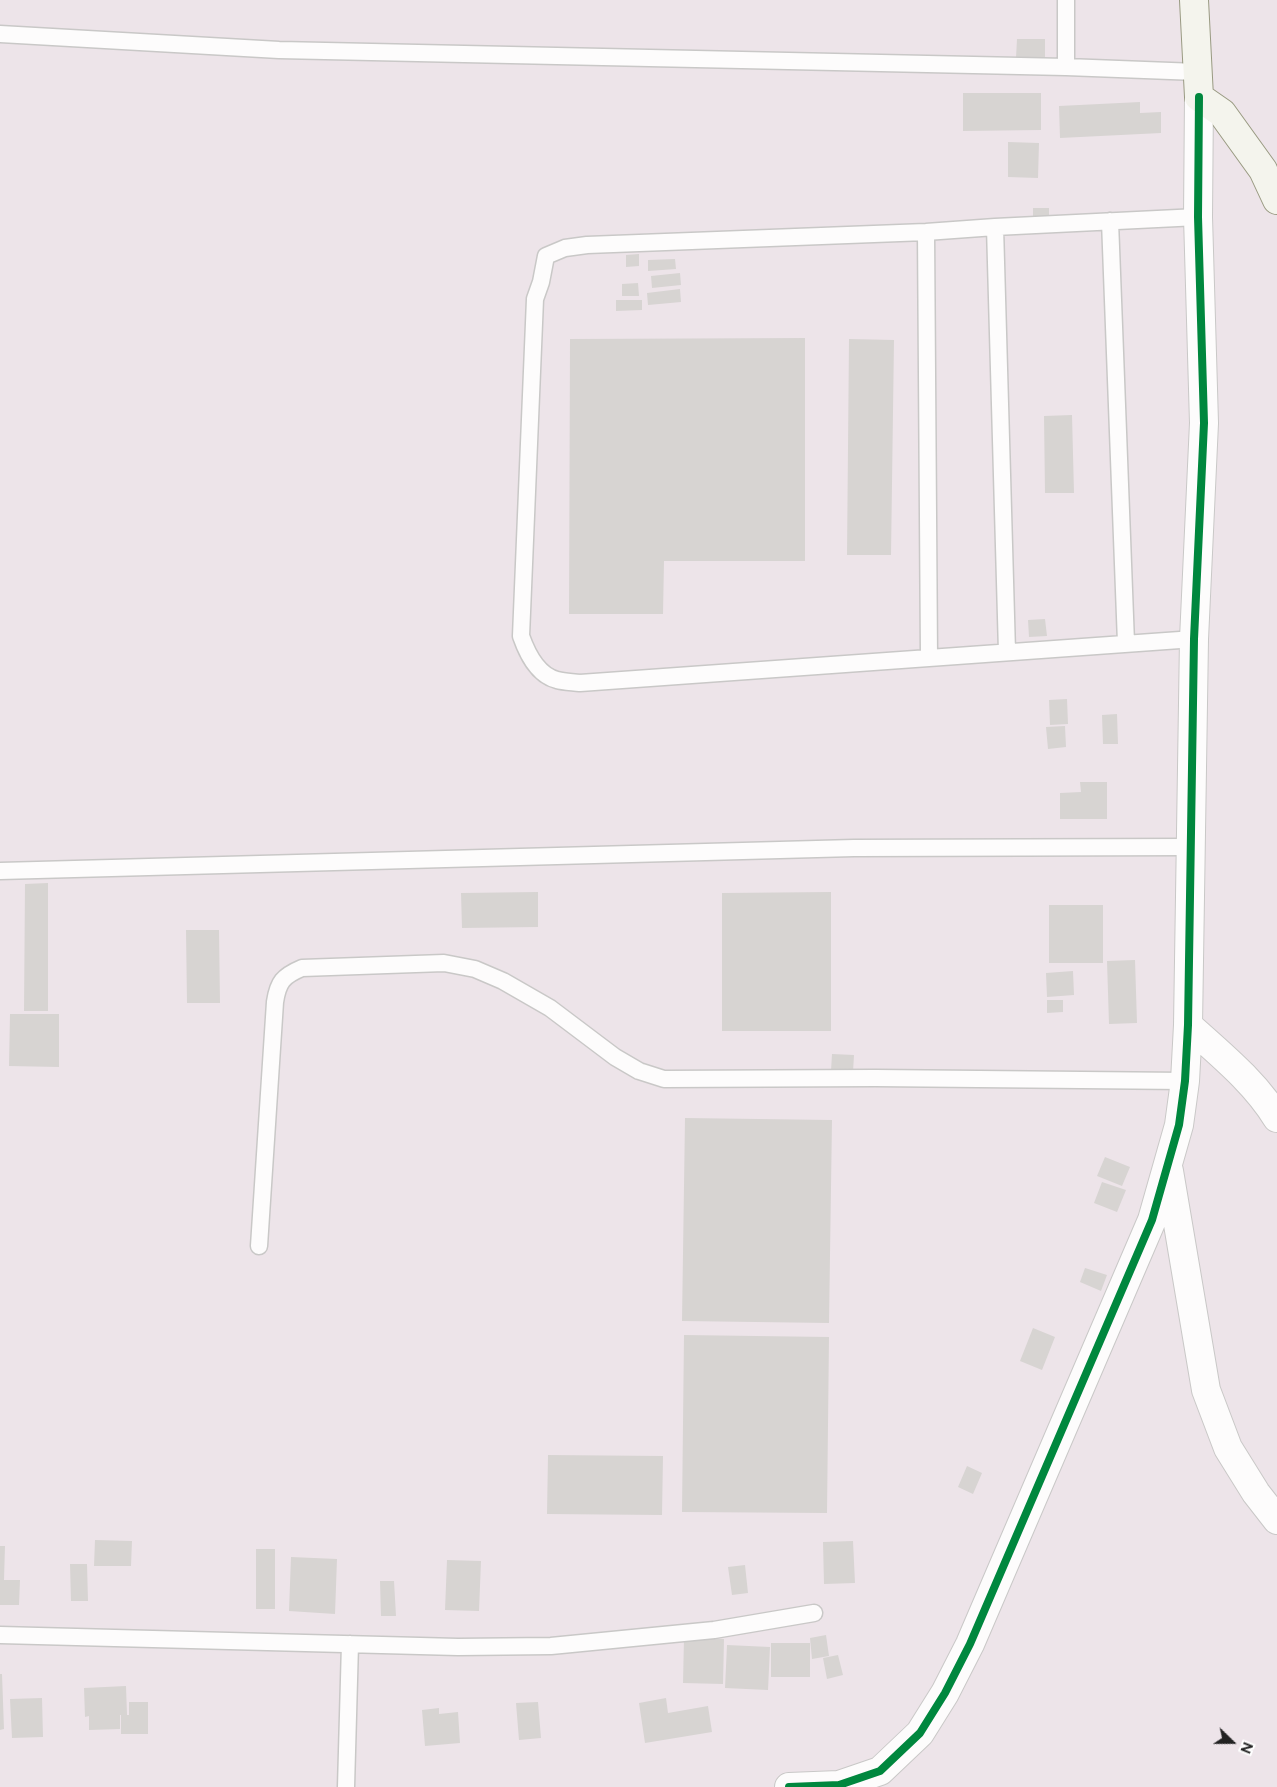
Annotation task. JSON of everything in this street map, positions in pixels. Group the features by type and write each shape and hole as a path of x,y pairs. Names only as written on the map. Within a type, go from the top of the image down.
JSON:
{"main road":[{"path":"1194,0 1198,84 1222,113 1263,170 1277,196"}],"street":[{"path":"790,1787 839,1785 880,1771 920,1733 945,1693 970,1644 1152,1220 1179,1125 1185,1081 1188,1025 1194,638 1204,423 1198,217 1198,84"},
{"path":"1188,1025 1238,1070 1266,1100 1277,1118"},
{"path":"1168,1167 1206,1390 1228,1448 1256,1493 1277,1520"}],"lane":[{"path":"1066,0 1066,67"},
{"path":"0,34 279,50 1066,67 1198,84"},
{"path":"1194,638 580,683 555,679 538,668 527,653 521,636 535,299 541,282 546,256 565,248 587,245 926,232 995,226 1198,217"},
{"path":"1110,221 1126,643"},
{"path":"995,226 1007,652"},
{"path":"926,232 929,658"},
{"path":"0,871 854,848 1191,847"},
{"path":"259,1246 274,1002 277,986 289,973 302,968 444,963 475,969 504,981 550,1008 615,1057 639,1071 664,1079 875,1078 1185,1081"},
{"path":"0,1635 458,1647 551,1646 714,1630 814,1613"},
{"path":"346,1787 350,1644"}],"shaded area":[{"path":"0,0 1277,0 1277,1787 0,1787"}],"building":[{"path":"1017,39 1045,39 1045,58 1016,58"},
{"path":"963,93 1041,93 1041,130 963,131"},
{"path":"1140,102 1140,113 1161,112 1161,133 1060,138 1059,106"},
{"path":"1008,142 1039,143 1038,178 1008,177"},
{"path":"1033,208 1049,208 1049,224 1033,224"},
{"path":"639,254 639,266 626,267 626,255"},
{"path":"675,259 676,269 648,271 648,260"},
{"path":"680,273 681,285 652,288 651,276"},
{"path":"638,283 639,296 622,296 622,284"},
{"path":"680,289 681,302 648,305 647,293"},
{"path":"616,300 642,300 642,310 616,311"},
{"path":"805,338 805,561 664,561 663,614 569,614 570,339"},
{"path":"849,339 894,340 891,555 847,555"},
{"path":"1072,415 1074,493 1045,493 1044,416"},
{"path":"1045,619 1047,636 1029,637 1028,620"},
{"path":"1067,699 1068,724 1050,725 1049,700"},
{"path":"1117,714 1118,744 1103,744 1102,715"},
{"path":"1065,726 1066,747 1048,749 1046,727"},
{"path":"1080,782 1107,782 1107,819 1060,819 1060,793 1081,792"},
{"path":"48,883 48,1011 24,1011 25,884"},
{"path":"538,892 538,927 462,928 461,893"},
{"path":"831,892 831,1031 722,1031 722,893"},
{"path":"1049,905 1103,905 1103,963 1049,963"},
{"path":"186,930 219,930 220,1003 187,1003"},
{"path":"1135,960 1137,1023 1109,1024 1107,961"},
{"path":"1073,971 1074,995 1047,997 1046,973"},
{"path":"1047,1000 1063,1000 1063,1012 1047,1013"},
{"path":"10,1014 59,1014 59,1067 9,1066"},
{"path":"832,1054 854,1055 853,1072 831,1071"},
{"path":"685,1118 832,1120 829,1323 682,1321"},
{"path":"1105,1157 1130,1167 1122,1186 1097,1176"},
{"path":"1102,1182 1126,1190 1117,1212 1094,1203"},
{"path":"1085,1268 1107,1275 1101,1291 1080,1282"},
{"path":"1033,1328 1055,1337 1042,1370 1020,1361"},
{"path":"684,1335 829,1337 827,1513 682,1512"},
{"path":"548,1455 663,1456 662,1515 547,1514"},
{"path":"967,1466 982,1473 973,1494 958,1487"},
{"path":"95,1540 132,1541 131,1566 94,1566"},
{"path":"853,1541 855,1583 824,1584 823,1542"},
{"path":"0,1546 5,1546 4,1580 20,1580 19,1605 0,1605"},
{"path":"256,1549 275,1549 275,1609 256,1609"},
{"path":"291,1557 337,1559 335,1614 289,1611"},
{"path":"447,1560 481,1561 479,1611 445,1610"},
{"path":"70,1564 87,1564 88,1601 71,1601"},
{"path":"745,1565 748,1593 732,1595 728,1567"},
{"path":"380,1581 394,1581 396,1616 381,1616"},
{"path":"826,1635 829,1656 812,1659 810,1638"},
{"path":"684,1638 724,1639 723,1684 683,1683"},
{"path":"771,1643 810,1643 810,1677 771,1677"},
{"path":"727,1645 770,1647 768,1690 725,1688"},
{"path":"838,1655 843,1675 827,1679 823,1658"},
{"path":"0,1674 2,1674 4,1729 0,1730"},
{"path":"126,1686 127,1715 129,1715 129,1702 148,1702 148,1734 121,1734 121,1715 120,1729 89,1730 89,1716 85,1717 84,1688"},
{"path":"42,1698 43,1737 12,1738 10,1699"},
{"path":"666,1698 668,1713 708,1706 712,1732 645,1743 639,1703"},
{"path":"538,1702 541,1738 519,1740 516,1703"},
{"path":"439,1708 439,1714 458,1712 460,1743 425,1746 422,1710"}],"cycle path":[{"path":"789,1787 839,1785 880,1771 920,1733 945,1693 970,1644 1152,1220 1179,1125 1185,1081 1188,1025 1194,639 1204,423 1198,217 1199,97"}]}
